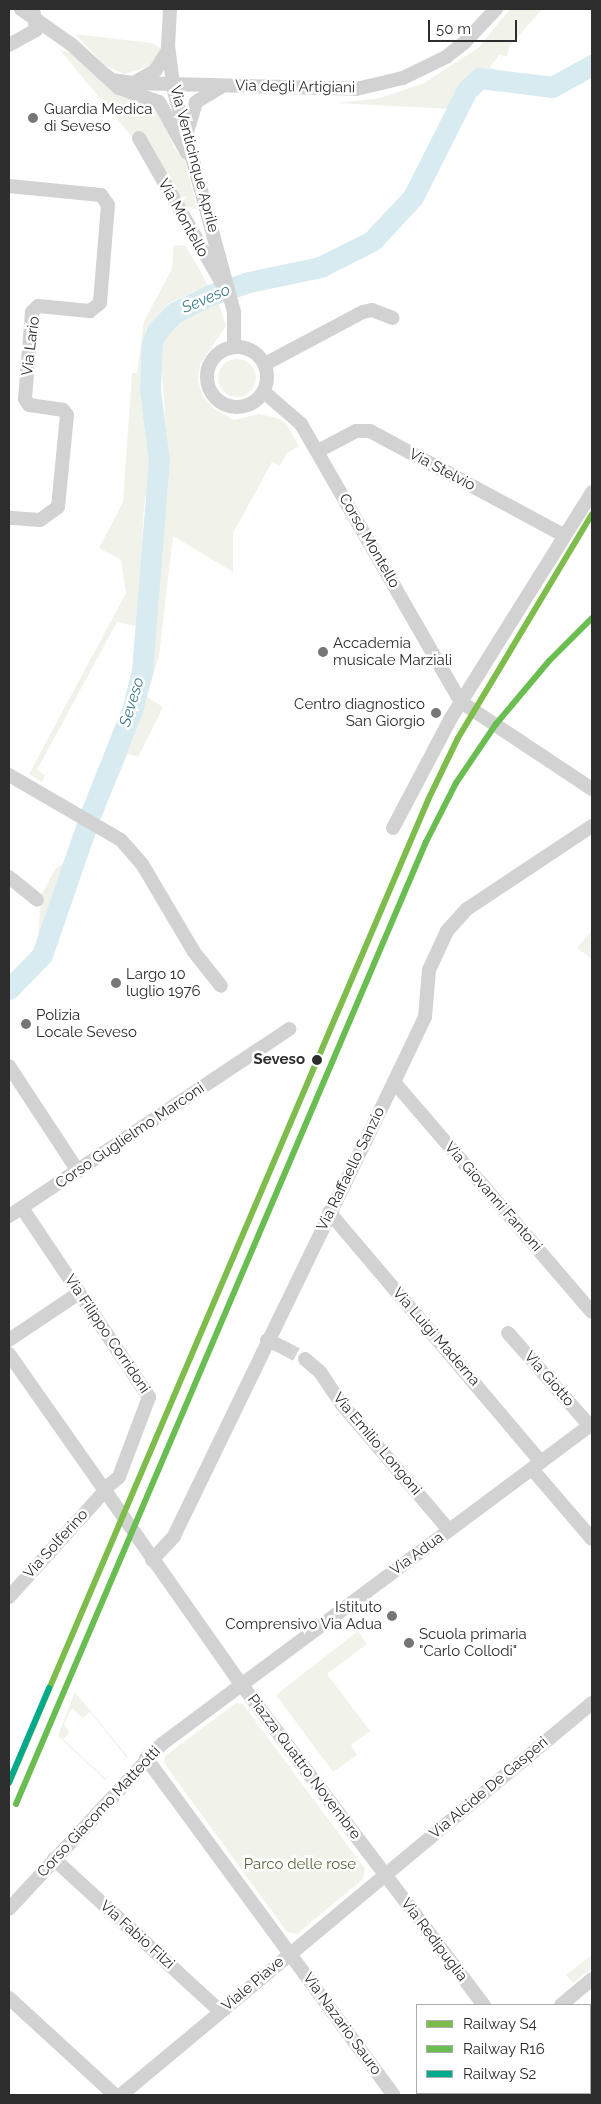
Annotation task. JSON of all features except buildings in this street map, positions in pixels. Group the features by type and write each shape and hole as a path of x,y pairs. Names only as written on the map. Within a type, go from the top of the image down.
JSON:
{"street":[{"path":"21,9 34,20 53,31 119,88 159,102 194,164"},
{"name":"Via Venticinque Aprile","path":"170,9 168,46 172,84 210,216 222,280"},
{"name":"Via degli Artigiani","path":"102,72 112,80 133,83 316,90 356,89 388,83 446,57 470,38 496,9"},
{"path":"9,45 34,20"},
{"path":"133,83 160,66 168,46"},
{"path":"188,145 188,125 196,102 210,91 229,86"},
{"name":"Via Montello","path":"139,138 181,215 230,296 234,312 234,347"},
{"name":"Via Lario","path":"9,186 101,195 108,205 100,304 90,311 38,306 32,312 25,399 29,405 63,410 67,415 58,507 40,520 9,518"},
{"path":"181,215 195,221 210,216"},
{"path":"264,364 363,312 372,310 393,318"},
{"path":"234,347 249,349 264,364 268,378 264,392 254,403 240,408 226,406 214,397 207,384 208,369 220,352 234,347"},
{"name":"Corso Montello","path":"264,392 294,415 318,451 461,702"},
{"name":"Via Stelvio","path":"318,451 356,431 370,431 565,536"},
{"path":"393,828 461,702 592,492"},
{"path":"461,702 592,789"},
{"path":"9,775 80,813 121,840 142,864 194,952 221,986"},
{"name":"Via Raffaello Sanzio","path":"152,1560 174,1536 329,1212 394,1082 425,1016 433,960 453,922 592,826"},
{"path":"9,877 37,900"},
{"name":"Corso Guglielmo Marconi","path":"9,1216 289,1029"},
{"path":"9,1066 78,1171"},
{"name":"Via Giovanni Fantoni","path":"394,1082 592,1312"},
{"name":"Via Filippo Corridoni","path":"22,1208 150,1400 118,1477 103,1491"},
{"name":"Via Luigi Maderna","path":"329,1212 536,1466 592,1539"},
{"path":"9,1340 79,1293"},
{"name":"Via Giotto","path":"508,1333 591,1425"},
{"path":"267,1340 284,1348"},
{"name":"Piazza Quattro Novembre","path":"9,1354 103,1491 241,1684 385,1874"},
{"name":"Via Emilio Longoni","path":"305,1359 320,1372 340,1402 449,1530"},
{"name":"Via Adua","path":"241,1684 591,1425"},
{"name":"Via Solferino","path":"9,1597 103,1491"},
{"name":"Corso Giacomo Matteotti","path":"9,1909 146,1758 241,1684"},
{"name":"Via Alcide De Gasperi","path":"385,1874 592,1702"},
{"path":"146,1758 290,1953"},
{"name":"Via Fabio Filzi","path":"54,1859 220,2011"},
{"name":"Viale Piave","path":"121,2095 385,1874"},
{"name":"Via Redipuglia","path":"385,1874 483,2004"},
{"name":"Via Nazario Sauro","path":"290,1953 394,2095"},
{"path":"562,2004 592,1979"},
{"path":"9,1998 115,2095"}],"green space":[{"path":"510,9 542,9 509,47 507,56 499,55 490,67 504,73 485,68 472,73 451,109 336,103 380,98 424,83 478,48"},
{"path":"75,34 152,43 162,49 150,66 124,74 104,65"},
{"path":"60,50 71,53 115,93 146,100 164,116 174,148 185,159 197,209 186,208 141,132 132,137"},
{"path":"174,245 186,246 208,285 168,304 146,329 140,381 152,465 144,506 138,627 117,622 37,770 45,775 42,782 29,774 126,593 121,560 99,548 123,502 132,373 137,373 144,321 172,269"},
{"path":"218,301 226,326 200,364 198,381 203,396 213,408 234,420 259,414 277,418 286,423 299,446 287,453 280,466 272,462 233,533 233,572 173,536 159,656 147,697 163,707 138,757 128,754 100,818 144,698 151,667 169,471 160,344 170,327"},
{"path":"237,359 250,365 256,378 250,391 237,397 224,391 218,378 224,365"},
{"path":"64,863 38,940 41,895 56,868"},
{"path":"592,930 592,959 577,948"},
{"path":"358,1631 367,1644 327,1674 370,1731 351,1745 357,1755 333,1772 276,1695"},
{"path":"75,1692 128,1757 120,1763 126,1757 90,1712 82,1718 73,1708 70,1711 64,1725 70,1732 63,1739 105,1778 112,1772 105,1780 58,1736"},
{"name":"Parco delle rose","path":"236,1703 243,1704 365,1869 363,1879 297,1934 287,1932 164,1763 165,1756"},
{"path":"592,1955 592,1968 573,1983 566,1975"}],"waterway":[{"name":"Seveso","path":"91,813 132,710 142,671 159,461 150,390 152,343 157,331 174,313 210,295 249,282 320,267 372,241 413,197 467,90 480,78 552,87 592,65"},
{"name":"Seveso","path":"9,989 42,955 87,824"}],"tunnel":[{"path":"284,1348 305,1359"}],"rail line":[{"name":"S4","path":"9,1783 428,800 458,738 592,514"},
{"name":"R16","path":"16,1804 426,842 456,783 496,724 549,661 592,618"},
{"name":"S2","path":"9,1782 49,1688"}],"place":[{"name":"Guardia Medica di Seveso","path":"33,118"},
{"name":"Accademia musicale Marziali","path":"323,652"},
{"name":"Centro diagnostico San Giorgio","path":"436,713"},
{"name":"Largo 10 luglio 1976","path":"116,983"},
{"name":"Polizia Locale Seveso","path":"26,1024"},
{"name":"Seveso","path":"317,1060"},
{"name":"Istituto Comprensivo Via Adua","path":"392,1616"},
{"name":"Scuola primaria \"Carlo Collodi\"","path":"409,1643"}]}
